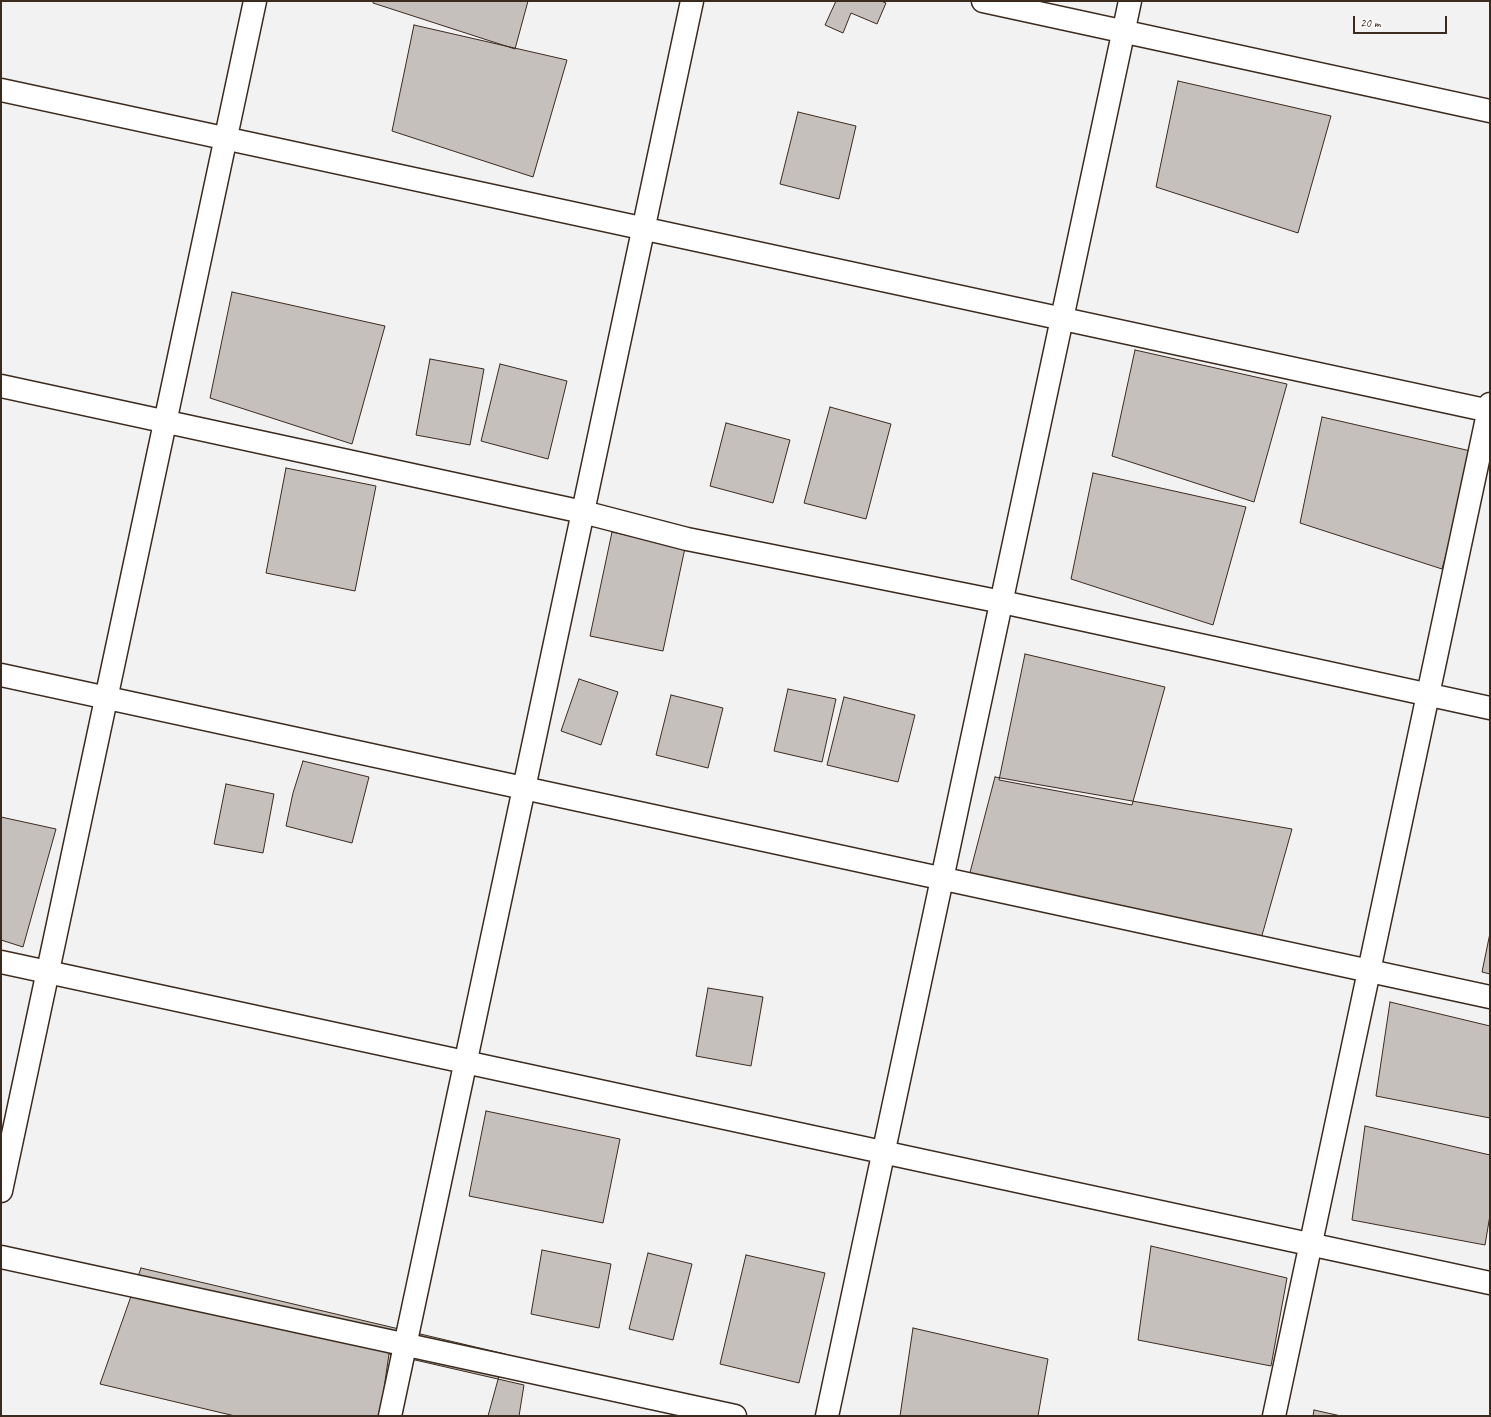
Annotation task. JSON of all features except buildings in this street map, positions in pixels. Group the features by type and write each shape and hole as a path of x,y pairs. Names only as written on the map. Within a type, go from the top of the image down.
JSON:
{"street":[{"path":"1,1191 255,1"},
{"path":"390,1416 692,1"},
{"path":"983,1 1490,110"},
{"path":"827,1416 1130,1"},
{"path":"1,90 1490,409 1274,1416"},
{"path":"1,386 583,512 686,539 1002,602 1490,708"},
{"path":"1,675 1490,997"},
{"path":"1,962 1490,1283"},
{"path":"1,1257 735,1416"}]}
